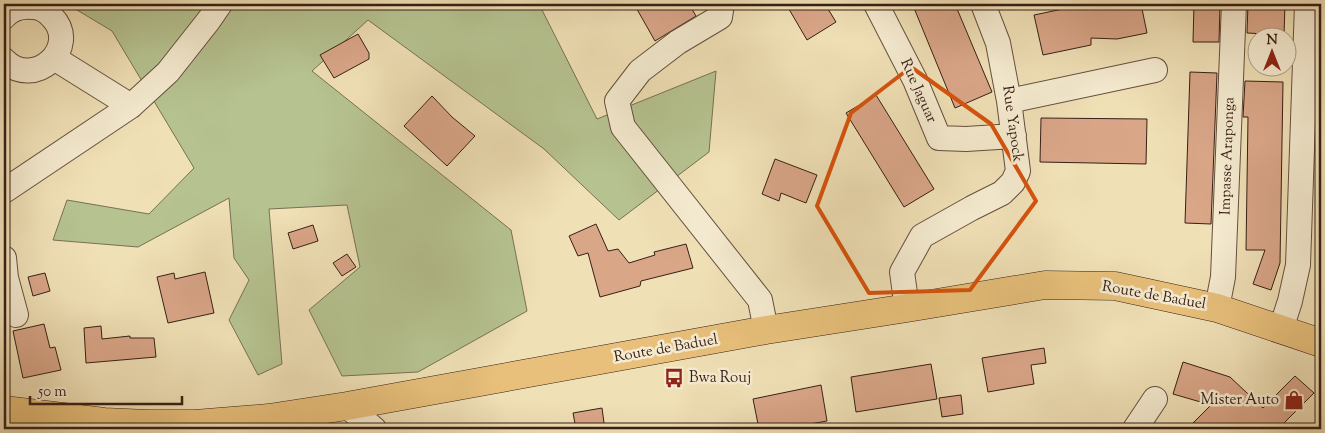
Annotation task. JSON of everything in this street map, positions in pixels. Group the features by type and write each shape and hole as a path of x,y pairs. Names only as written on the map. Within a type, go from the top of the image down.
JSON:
{"main road":[{"name":"Route de Baduel","path":"4,410 104,422 148,424 269,423 347,406 766,330 1045,285 1115,286 1217,308 1321,343"}],"street":[{"path":"4,191 131,106 168,72 220,4"},
{"path":"722,4 720,17 678,42 640,71 617,101 623,128 760,300 766,330"},
{"name":"Rue Jaguar","path":"876,4 915,80 939,138 966,139 1014,136"},
{"name":"Rue Yapock","path":"907,308 902,272 922,236 972,208 1002,194 1013,182 1018,171 1009,101 998,43 983,4"},
{"name":"Impasse Araponga","path":"1217,308 1223,277 1234,4"},
{"path":"1281,329 1290,301 1298,265 1307,4"},
{"path":"4,17 15,8 36,7 46,11 54,19 59,28 61,39 59,49 46,66 25,71 14,68 4,60"},
{"path":"54,58 131,106"},
{"path":"1009,101 1155,70"},
{"path":"4,258 6,278 16,315"},
{"path":"1135,429 1154,399"},
{"path":"347,406 374,429"}],"highlighted area":[{"path":"911,67 991,124 1036,201 970,290 869,293 817,206 851,113"}],"green space":[{"path":"67,4 539,4 597,119 716,71 709,152 619,220 544,149 368,20 312,71 511,230 527,311 418,372 342,376 309,310 360,267 347,205 269,209 282,364 258,375 229,320 249,280 234,258 229,198 138,247 53,240 67,200 149,214 194,168 112,31"}],"building":[{"path":"634,4 689,4 696,16 655,41"},
{"path":"786,4 825,4 836,22 807,40"},
{"path":"924,4 955,4 992,92 955,108 914,8"},
{"path":"1087,4 1141,4 1147,33 1117,39 1091,38 1091,45 1043,55 1034,15"},
{"path":"1194,4 1220,4 1219,42 1193,42"},
{"path":"1248,4 1285,4 1284,28 1248,28 1247,33"},
{"path":"358,34 369,53 369,59 334,78 320,55"},
{"path":"1190,72 1217,73 1211,224 1185,223"},
{"path":"1245,81 1283,82 1280,263 1271,290 1253,284 1265,250 1246,250 1248,117 1243,117"},
{"path":"876,95 934,189 904,207 846,113"},
{"path":"432,96 452,117 475,136 447,166 404,126"},
{"path":"1041,118 1147,119 1146,164 1040,162"},
{"path":"775,159 817,175 806,203 781,193 779,201 762,194"},
{"path":"596,224 608,251 618,249 629,263 655,255 654,252 686,244 693,268 641,281 640,286 600,297 588,253 578,256 569,236"},
{"path":"313,225 318,241 293,249 288,233"},
{"path":"347,254 356,267 342,276 333,263"},
{"path":"205,272 214,313 168,323 157,277 174,273 175,279"},
{"path":"45,273 50,291 33,296 28,277"},
{"path":"44,324 50,348 55,347 61,370 23,378 13,331"},
{"path":"101,326 102,339 130,336 130,338 154,338 156,357 86,363 84,328"},
{"path":"1044,348 1046,363 1031,365 1034,384 988,392 982,358"},
{"path":"1183,362 1230,377 1263,408 1295,376 1314,393 1278,429 1187,429 1211,405 1173,394"},
{"path":"931,364 937,399 856,412 851,377"},
{"path":"821,385 827,421 810,424 811,429 759,429 753,399"},
{"path":"961,395 963,414 942,417 939,398"},
{"path":"602,408 604,423 599,429 576,429 573,413"}],"place":[{"name":"Bwa Rouj","path":"674,378"},
{"name":"Mister Auto","path":"1294,400"}]}
